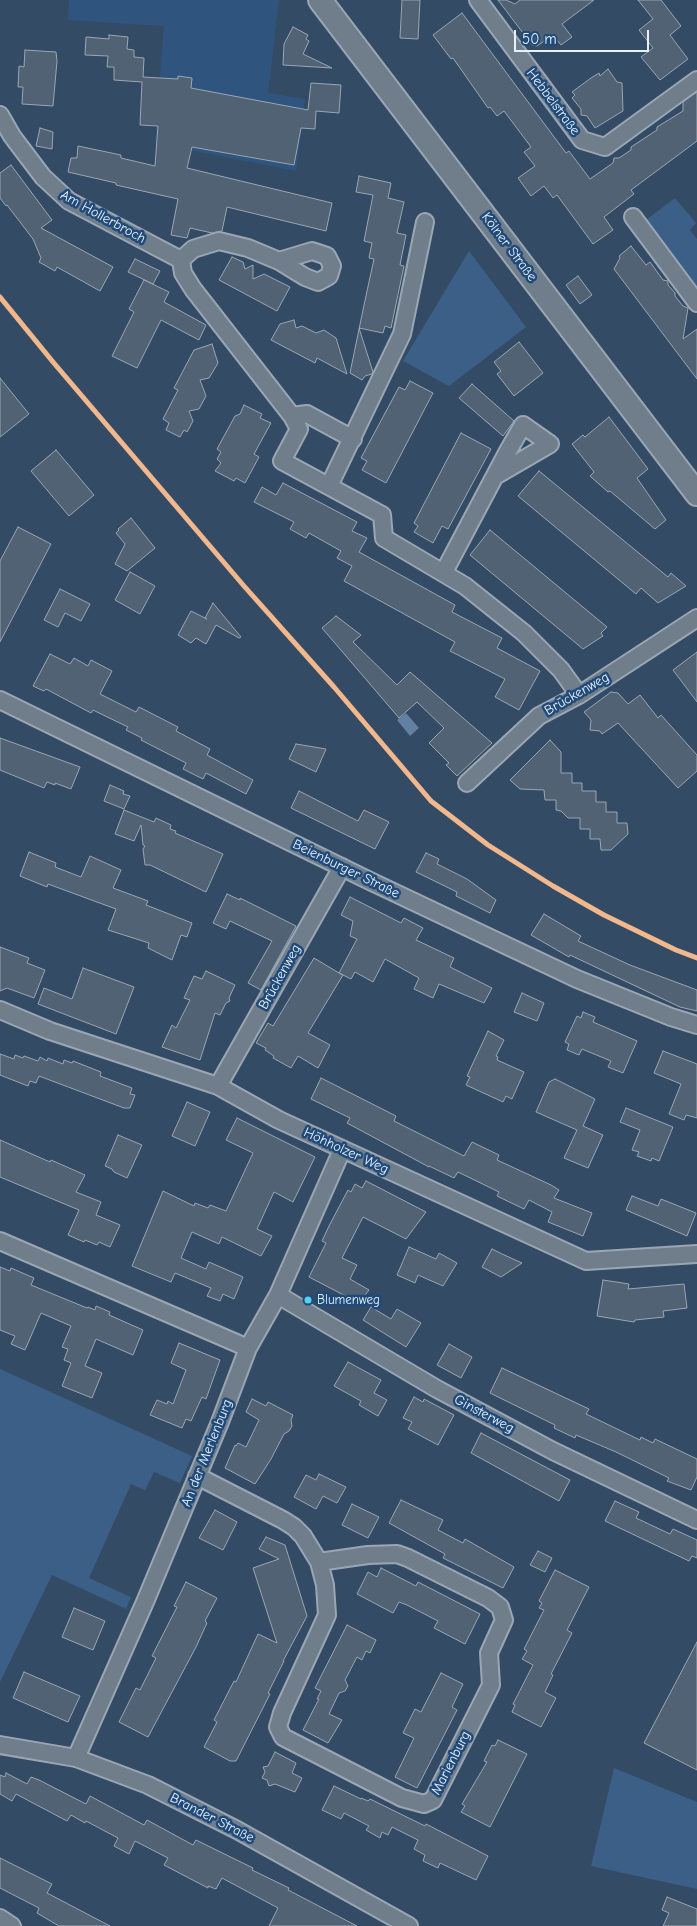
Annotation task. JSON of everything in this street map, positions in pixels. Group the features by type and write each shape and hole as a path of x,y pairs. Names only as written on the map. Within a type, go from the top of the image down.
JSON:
{"main road":[{"name":"Kölner Straße","path":"320,0 697,494"}],"street":[{"name":"Hebbelstraße","path":"478,0 582,140 605,148 697,80"},
{"name":"Am Hollerbroch","path":"0,115 12,136 43,177 68,201 181,260"},
{"path":"633,217 697,303"},
{"path":"329,486 402,334 425,222"},
{"path":"279,261 248,248 219,241 193,249 181,260 183,273 193,289 292,416 299,429 282,461 382,515 384,538 465,586 524,633 561,670 579,695"},
{"path":"292,416 307,414 353,439"},
{"path":"444,572 495,476"},
{"name":"Brückenweg","path":"467,783 539,716 579,695 697,618"},
{"name":"Beienburger Straße","path":"0,700 342,867 578,979 672,1017 697,1025"},
{"name":"Brückenweg","path":"218,1086 342,867"},
{"name":"Höhholzer Weg","path":"0,1010 58,1034 218,1086 279,1120 342,1150 586,1261 697,1254"},
{"name":"An der Merlenburg","path":"76,1758 145,1602 248,1348 278,1295 342,1150"},
{"path":"0,1241 248,1348"},
{"name":"Ginsterweg","path":"278,1295 445,1393 553,1451 697,1520"},
{"name":"Marienburg","path":"197,1476 284,1520 294,1527 303,1536 319,1562 325,1585 327,1616 282,1713 278,1727 283,1737 402,1798 424,1804 432,1800 491,1685 489,1653 504,1620 500,1607 488,1598 397,1554 368,1555 319,1562"},
{"name":"Brander Straße","path":"0,1746 76,1758 148,1785 211,1816 410,1926"},
{"path":"0,1918 12,1926"}],"shaded area":[{"path":"69,0 279,0 268,93 305,99 296,171 155,143 164,26 68,20"},
{"path":"675,198 696,223 690,230 697,239 697,289 646,220"},
{"path":"469,251 526,327 449,386 403,361"},
{"path":"406,713 419,728 410,736 397,720"},
{"path":"0,1369 192,1456 180,1483 154,1472 145,1490 131,1484 89,1578 131,1597 126,1609 52,1575 0,1682"},
{"path":"614,1768 697,1802 697,1889 591,1866"}],"building":[{"path":"402,0 420,0 418,39 400,38"},
{"path":"498,0 506,0 515,4 520,0 594,0 562,24 572,37 561,45 553,35 537,46 532,45"},
{"path":"638,0 661,0 681,26 670,35 688,59 660,80 641,57 653,48 639,30 653,19"},
{"path":"462,13 566,153 569,151 590,179 613,163 614,158 619,158 631,150 631,147 657,130 657,127 683,111 683,102 697,92 697,141 631,190 634,194 604,217 613,230 593,244 557,195 553,198 544,186 531,196 518,178 535,166 524,152 531,147 504,111 497,116 490,107 488,108 453,58 451,59 433,35"},
{"path":"293,27 308,35 306,39 309,41 303,54 332,68 283,65 284,44"},
{"path":"109,35 128,37 127,49 134,50 134,57 144,58 143,77 178,79 178,76 192,78 191,88 308,110 311,83 341,85 339,113 316,111 315,129 301,128 294,165 192,147 187,168 332,203 326,231 227,207 222,231 212,233 190,228 187,238 171,235 178,199 68,172 71,158 77,158 78,146 121,155 121,158 155,166 158,126 140,125 142,82 114,80 114,67 107,67 108,56 85,55 86,37 109,39"},
{"path":"25,50 56,52 53,106 22,104 23,87 18,87 19,66 24,67"},
{"path":"608,69 617,82 622,83 623,111 595,128 587,116 581,115 581,109 572,98 575,95 572,92 599,73 600,76"},
{"path":"40,128 53,132 52,149 36,146"},
{"path":"11,165 52,220 41,228 113,267 100,291 57,267 55,271 39,262 41,258 33,239 0,198 0,173"},
{"path":"359,176 391,183 388,198 404,202 397,233 406,235 400,265 404,266 391,328 385,326 383,333 359,328 374,259 369,258 372,243 364,241 373,195 356,192"},
{"path":"631,246 646,265 650,262 663,280 668,281 668,285 675,293 675,296 683,306 688,308 683,339 697,329 697,379 614,269 620,258 619,256"},
{"path":"232,257 243,262 245,269 253,265 253,279 264,274 290,287 277,311 219,280"},
{"path":"135,259 160,271 153,284 128,272"},
{"path":"578,276 592,295 580,304 566,285"},
{"path":"144,280 169,292 164,302 206,325 199,340 161,320 137,368 112,356 134,312 129,309"},
{"path":"294,320 296,328 302,326 316,333 324,330 336,338 347,374 317,358 315,363 271,340 280,324"},
{"path":"359,329 373,372 362,380 350,373"},
{"path":"519,342 543,373 514,396 497,374 501,371 494,362"},
{"path":"212,344 218,363 209,378 200,380 206,396 199,409 189,411 193,421 187,432 184,430 180,437 166,430 169,423 163,419 178,390 174,388 194,350"},
{"path":"0,378 29,414 0,437"},
{"path":"410,381 433,393 386,483 362,470 367,461 361,458 399,387 405,390"},
{"path":"472,384 514,421 503,436 459,398"},
{"path":"244,405 262,414 260,418 271,423 254,454 259,457 245,483 236,478 234,481 215,471 221,463 217,459 221,452 217,449 235,416 240,414"},
{"path":"609,417 648,469 637,478 666,520 655,529 590,476 594,472 572,444 583,435 585,437"},
{"path":"461,433 491,449 448,529 442,526 433,543 414,532 418,526 414,523"},
{"path":"56,450 94,495 69,516 31,471"},
{"path":"539,471 668,577 671,573 686,586 658,603 641,588 636,594 518,496"},
{"path":"283,483 357,522 352,531 367,538 359,552 455,605 452,612 502,638 497,648 540,671 519,710 495,697 505,679 450,651 455,642 344,581 352,566 337,558 341,551 309,533 306,538 290,529 294,522 254,502 262,487 276,495"},
{"path":"131,518 155,548 127,571 115,564 125,544 116,533"},
{"path":"18,527 51,544 0,642 0,561"},
{"path":"490,530 607,627 601,633 603,636 583,649 470,555"},
{"path":"130,572 155,586 140,614 115,600"},
{"path":"60,589 90,604 81,621 65,613 58,627 44,620"},
{"path":"213,603 241,637 239,638 216,625 206,644 196,638 191,643 178,635 191,611 205,618"},
{"path":"336,616 361,635 353,642 397,685 410,672 492,743 457,776 446,765 449,763 429,743 444,728 417,702 399,718 322,628"},
{"path":"697,652 697,702 673,670"},
{"path":"50,654 70,664 74,658 88,666 91,660 112,671 100,694 136,712 139,707 178,727 176,731 210,749 207,755 253,780 246,794 206,773 203,779 183,769 186,763 141,740 142,738 126,730 128,727 93,710 91,713 46,689 44,691 33,686"},
{"path":"611,692 618,693 628,704 640,695 658,718 661,715 697,755 697,771 678,788 618,723 602,734 600,731 590,730 591,720 584,712"},
{"path":"0,738 80,767 71,789 47,782 44,788 0,770"},
{"path":"550,740 561,752 561,773 572,773 572,783 582,783 582,791 596,791 596,802 606,802 606,812 617,812 617,823 627,823 628,834 611,850 601,850 600,839 590,839 590,829 580,829 580,818 568,818 561,811 556,810 556,800 545,800 544,790 520,789 510,780"},
{"path":"296,744 326,749 316,772 289,759"},
{"path":"110,785 124,791 123,794 130,796 124,809 104,801"},
{"path":"299,791 358,821 364,810 389,822 375,849 291,808"},
{"path":"124,810 154,822 156,818 171,825 170,829 176,831 175,833 223,854 206,892 150,865 145,865 143,849 145,846 143,845 141,825 134,841 115,834"},
{"path":"29,852 56,863 55,867 81,877 90,856 121,870 113,888 148,901 146,905 192,923 187,937 181,935 172,960 148,948 149,943 108,930 116,909 48,884 47,887 20,876"},
{"path":"426,853 439,859 437,864 467,879 496,900 490,913 456,896 457,892 416,872"},
{"path":"227,894 240,900 240,898 296,926 261,990 248,983 272,941 230,921 226,929 213,923"},
{"path":"350,897 401,923 404,918 423,928 416,940 454,958 450,967 492,988 484,1003 439,984 433,998 414,989 419,978 385,959 373,982 355,972 351,979 339,973 357,939 350,936 353,921 341,915"},
{"path":"544,914 581,936 578,941 630,965 697,990 697,1011 680,1007 570,955 569,957 531,935"},
{"path":"0,947 29,958 27,963 45,970 34,998 7,988 0,991"},
{"path":"314,958 343,975 308,1033 330,1045 318,1068 298,1056 291,1068 273,1058 274,1056 265,1050 266,1048 256,1043 268,1023 273,1026"},
{"path":"83,968 134,987 116,1034 38,1004 44,988 72,999"},
{"path":"206,971 235,985 229,998 230,1001 226,1003 220,1015 215,1013 200,1060 162,1047 172,1025 176,1028 190,1000 184,998 194,976 202,979"},
{"path":"522,993 544,1003 537,1021 514,1012"},
{"path":"583,1012 595,1017 593,1022 637,1041 623,1073 608,1067 611,1061 582,1049 579,1055 567,1050 569,1044 565,1042 577,1016 581,1018"},
{"path":"488,1031 504,1040 496,1056 498,1057 497,1060 524,1072 512,1099 506,1096 503,1102 466,1085 470,1077 467,1076"},
{"path":"663,1051 697,1064 697,1118 686,1115 684,1120 669,1114 681,1084 654,1073"},
{"path":"0,1054 14,1059 15,1055 23,1058 24,1056 38,1061 40,1057 47,1061 48,1058 63,1064 64,1060 72,1063 73,1061 101,1072 100,1076 132,1088 130,1094 135,1095 130,1108 124,1108 39,1076 36,1083 30,1081 28,1086 0,1075"},
{"path":"321,1078 396,1116 394,1121 464,1156 472,1142 499,1155 497,1160 551,1185 559,1190 554,1198 592,1213 583,1236 548,1222 552,1212 529,1200 524,1209 497,1196 499,1192 458,1172 454,1178 429,1167 347,1123 350,1118 311,1099"},
{"path":"555,1079 595,1099 583,1126 603,1135 588,1168 564,1158 577,1130 536,1112 549,1082"},
{"path":"187,1102 210,1112 195,1146 172,1136"},
{"path":"626,1108 673,1127 659,1161 652,1158 651,1161 637,1156 639,1152 632,1150 640,1130 620,1122"},
{"path":"237,1118 315,1157 293,1202 274,1192 257,1229 272,1236 261,1256 222,1237 219,1244 192,1232 181,1258 206,1269 209,1262 243,1277 234,1299 223,1294 220,1301 207,1296 211,1288 175,1273 171,1282 132,1266 163,1191 194,1206 195,1203 208,1208 210,1205 226,1211 253,1153 226,1140"},
{"path":"118,1135 142,1145 127,1178 105,1166"},
{"path":"0,1140 85,1175 76,1192 101,1202 96,1215 120,1225 110,1247 99,1242 97,1245 85,1240 84,1242 68,1235 79,1210 0,1177"},
{"path":"366,1181 426,1212 406,1239 363,1217 342,1258 357,1265 350,1279 369,1290 359,1303 309,1277 326,1243 322,1241 348,1190 351,1192 355,1184 362,1188"},
{"path":"632,1196 658,1206 661,1199 696,1213 687,1236 626,1210"},
{"path":"409,1247 436,1259 439,1253 457,1263 443,1286 418,1275 415,1283 397,1275"},
{"path":"492,1249 522,1263 501,1277 482,1267"},
{"path":"0,1267 10,1271 11,1268 34,1278 31,1285 87,1308 95,1310 96,1306 110,1312 109,1315 143,1330 133,1355 96,1339 85,1366 102,1373 92,1398 62,1386 71,1363 64,1360 68,1349 62,1347 71,1326 41,1313 25,1350 11,1344 15,1336 0,1330"},
{"path":"603,1280 629,1284 628,1289 684,1284 687,1308 663,1311 664,1317 635,1320 634,1322 597,1316"},
{"path":"371,1307 391,1319 397,1309 421,1323 406,1347 363,1320"},
{"path":"179,1343 220,1360 206,1399 202,1397 191,1421 186,1419 182,1428 150,1415 157,1400 167,1404 168,1401 173,1404 186,1370 171,1363"},
{"path":"449,1344 472,1357 461,1378 437,1365"},
{"path":"348,1362 381,1380 374,1393 387,1400 378,1416 359,1405 361,1401 334,1386"},
{"path":"502,1368 589,1409 586,1414 640,1440 641,1437 653,1443 655,1439 697,1459 697,1477 691,1490 667,1481 669,1478 616,1452 576,1435 575,1438 554,1428 555,1425 490,1393"},
{"path":"414,1397 423,1402 424,1399 454,1415 438,1445 408,1429 412,1422 403,1418"},
{"path":"252,1399 266,1406 268,1402 293,1415 291,1420 292,1426 284,1434 255,1484 225,1468 235,1445 238,1443 246,1447 259,1420 246,1412"},
{"path":"481,1433 570,1480 559,1501 471,1453"},
{"path":"319,1474 346,1487 337,1503 323,1496 316,1509 294,1497 306,1475 316,1480"},
{"path":"401,1500 443,1520 438,1530 463,1543 465,1539 514,1567 503,1588 443,1558 445,1554 389,1523"},
{"path":"615,1501 639,1512 636,1518 670,1534 673,1529 697,1540 697,1558 692,1556 689,1561 605,1521"},
{"path":"352,1504 379,1517 368,1538 342,1525"},
{"path":"215,1510 237,1522 223,1550 199,1538"},
{"path":"266,1537 285,1545 307,1616 283,1661 268,1693 270,1694 236,1761 230,1761 204,1747 217,1722 214,1720 234,1681 236,1682 258,1634 277,1643 253,1568 279,1559 259,1549"},
{"path":"538,1551 552,1558 545,1572 530,1565"},
{"path":"381,1568 416,1586 418,1582 480,1614 465,1644 434,1628 438,1621 407,1605 399,1602 393,1613 357,1594 368,1572 377,1577"},
{"path":"555,1570 589,1587 567,1630 572,1633 551,1674 553,1675 545,1692 556,1698 541,1727 512,1712 515,1705 513,1704 533,1665 522,1659 527,1651 524,1649 544,1610 539,1608 542,1603 539,1601"},
{"path":"186,1582 217,1598 205,1621 207,1623 196,1647 148,1737 119,1722 136,1688 140,1690 156,1658 152,1656 177,1607 174,1606"},
{"path":"74,1608 105,1621 93,1650 62,1637"},
{"path":"347,1625 376,1640 370,1653 366,1651 362,1660 357,1657 345,1680 348,1686 345,1691 339,1693 329,1714 342,1720 328,1743 303,1730 319,1699 317,1699 321,1691 315,1688"},
{"path":"697,1642 697,1770 644,1743"},
{"path":"24,1672 80,1696 68,1722 13,1698"},
{"path":"441,1673 463,1684 452,1707 457,1710 417,1788 395,1777 414,1738 403,1733 415,1709 421,1712"},
{"path":"498,1740 527,1754 490,1827 461,1812 465,1806 462,1804 487,1762 484,1761 492,1745 495,1746"},
{"path":"275,1752 296,1763 292,1773 302,1778 295,1792 275,1784 269,1786 267,1780 262,1778 265,1772 263,1767 268,1766"},
{"path":"6,1773 27,1784 31,1777 39,1780 86,1804 90,1796 144,1825 147,1820 193,1845 196,1840 253,1868 252,1870 289,1888 288,1890 357,1926 269,1926 278,1908 222,1878 216,1889 208,1886 208,1888 164,1865 168,1858 135,1841 129,1854 114,1846 118,1838 86,1821 85,1823 71,1815 67,1821 16,1794 12,1801 0,1794 0,1775 5,1777"},
{"path":"334,1786 361,1799 368,1801 370,1799 425,1826 426,1824 488,1856 476,1880 440,1863 438,1868 423,1861 425,1855 414,1849 418,1840 392,1827 388,1835 382,1832 380,1838 366,1830 369,1826 344,1813 341,1819 322,1810"},
{"path":"0,1858 52,1884 47,1893 110,1926 59,1926 37,1913 39,1908 0,1888"},
{"path":"667,1897 697,1909 697,1926 663,1926 669,1913 662,1910"}],"transit line":[{"path":"0,297 244,586 334,687 431,801 488,845 553,886 604,915 676,950 697,958"}],"place":[{"name":"Blumenweg","path":"308,1300"}]}
